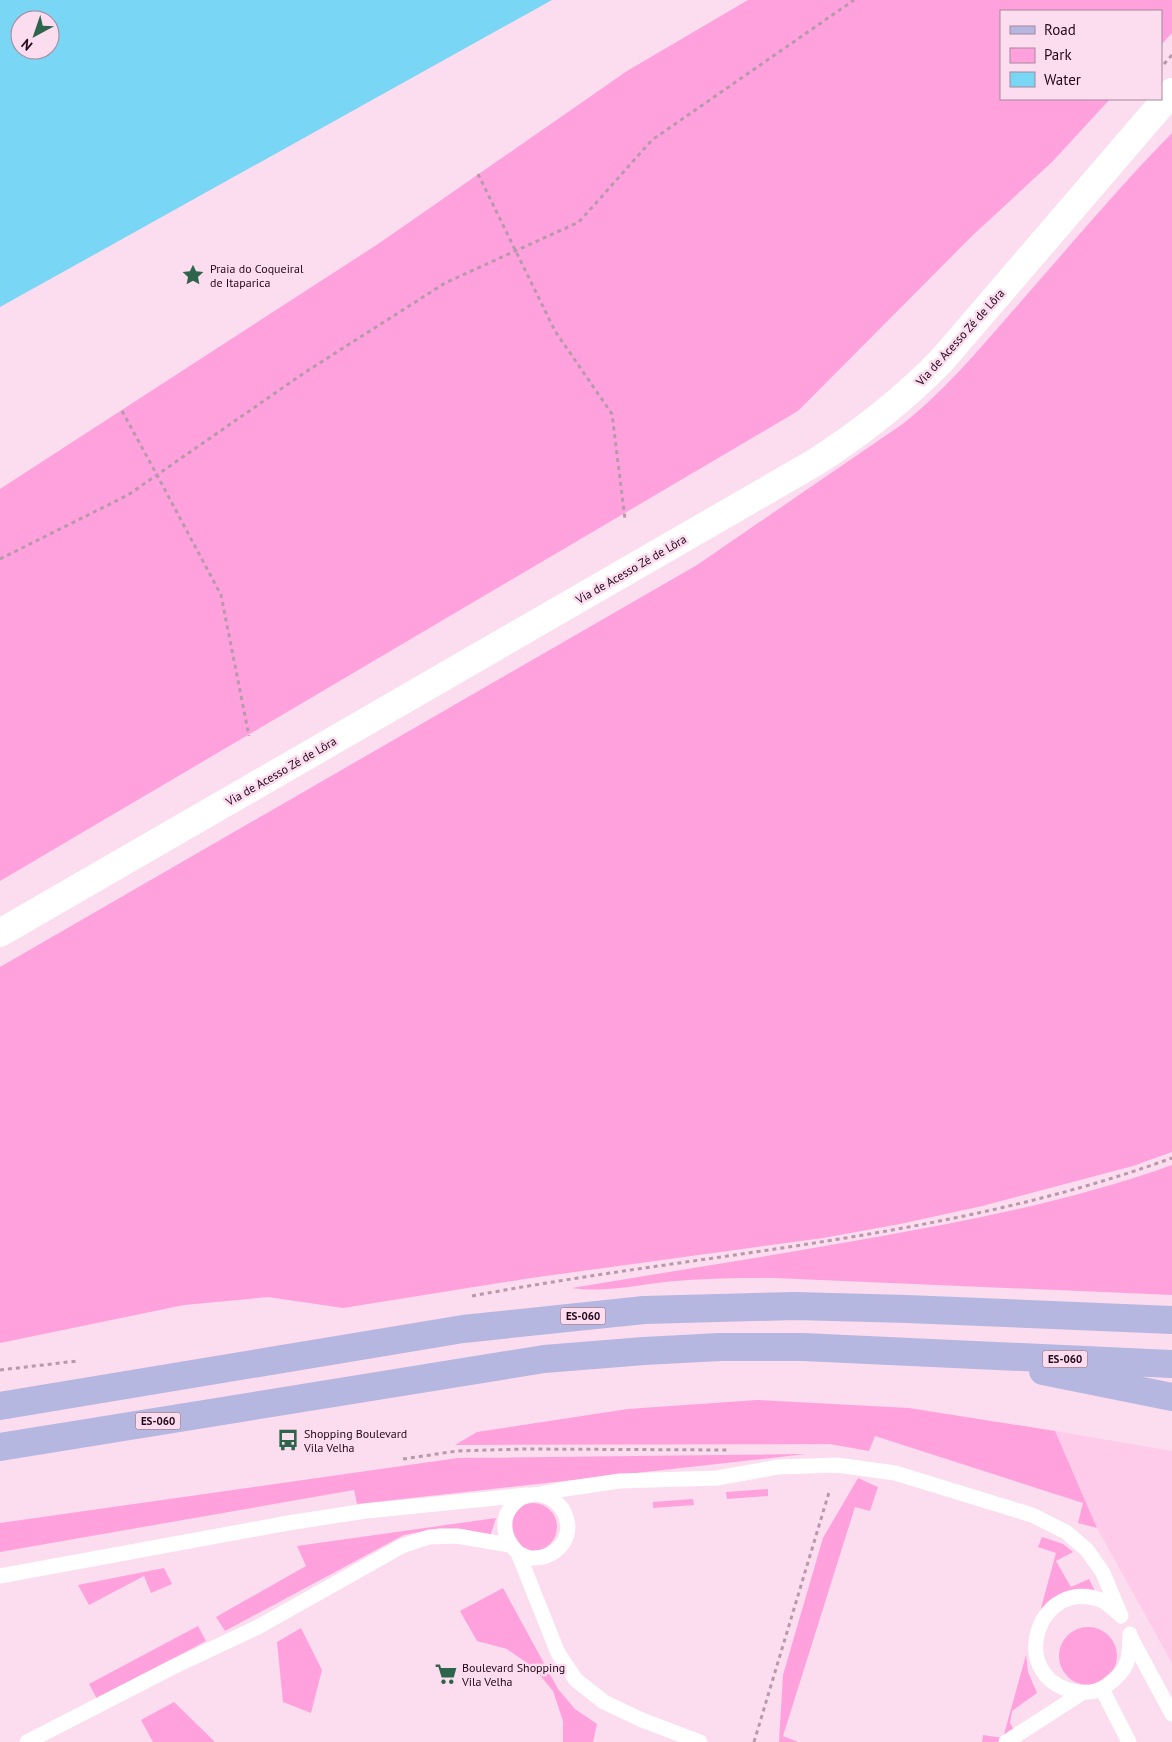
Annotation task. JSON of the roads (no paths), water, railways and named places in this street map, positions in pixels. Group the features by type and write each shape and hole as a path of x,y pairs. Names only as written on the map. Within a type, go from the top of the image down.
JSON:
{"main road":[{"name":"ES-060","path":"0,1406 463,1329 644,1310 804,1307 907,1309 1172,1320"},
{"name":"ES-060","path":"0,1447 544,1360 644,1351 720,1347 803,1347 1172,1364"},
{"path":"958,1354 1172,1397"}],"street":[{"name":"Via de Acesso Zé de Lôra","path":"0,933 806,468 852,439 915,387 942,360 1172,92"}],"lane":[{"path":"0,1576 288,1523 347,1514 534,1495 620,1481 717,1478 778,1467 837,1465 895,1473 1032,1515 1066,1532 1087,1550 1103,1573 1121,1616 1104,1602 1083,1597 1062,1601 1045,1615 1036,1634 1036,1656 1045,1675 1062,1688 1082,1693"},
{"path":"27,1742 173,1667 258,1627 402,1546 429,1537 457,1536 514,1549 530,1558 543,1558 555,1553 563,1543 568,1532 568,1519 562,1507 552,1498 534,1495 516,1501 508,1510 504,1522 505,1534 514,1549 558,1653 576,1680 604,1702 642,1720 700,1742"},
{"path":"1006,1742 1082,1693 1102,1689 1120,1676 1130,1656 1130,1634 1172,1714"},
{"path":"1102,1689 1130,1742"}],"water":[{"path":"0,0 552,0 0,307"}],"place":[{"name":"Praia do Coqueiral de Itaparica","path":"193,275"},
{"name":"Shopping Boulevard Vila Velha","path":"288,1440"},
{"name":"Boulevard Shopping Vila Velha","path":"446,1674"}]}
